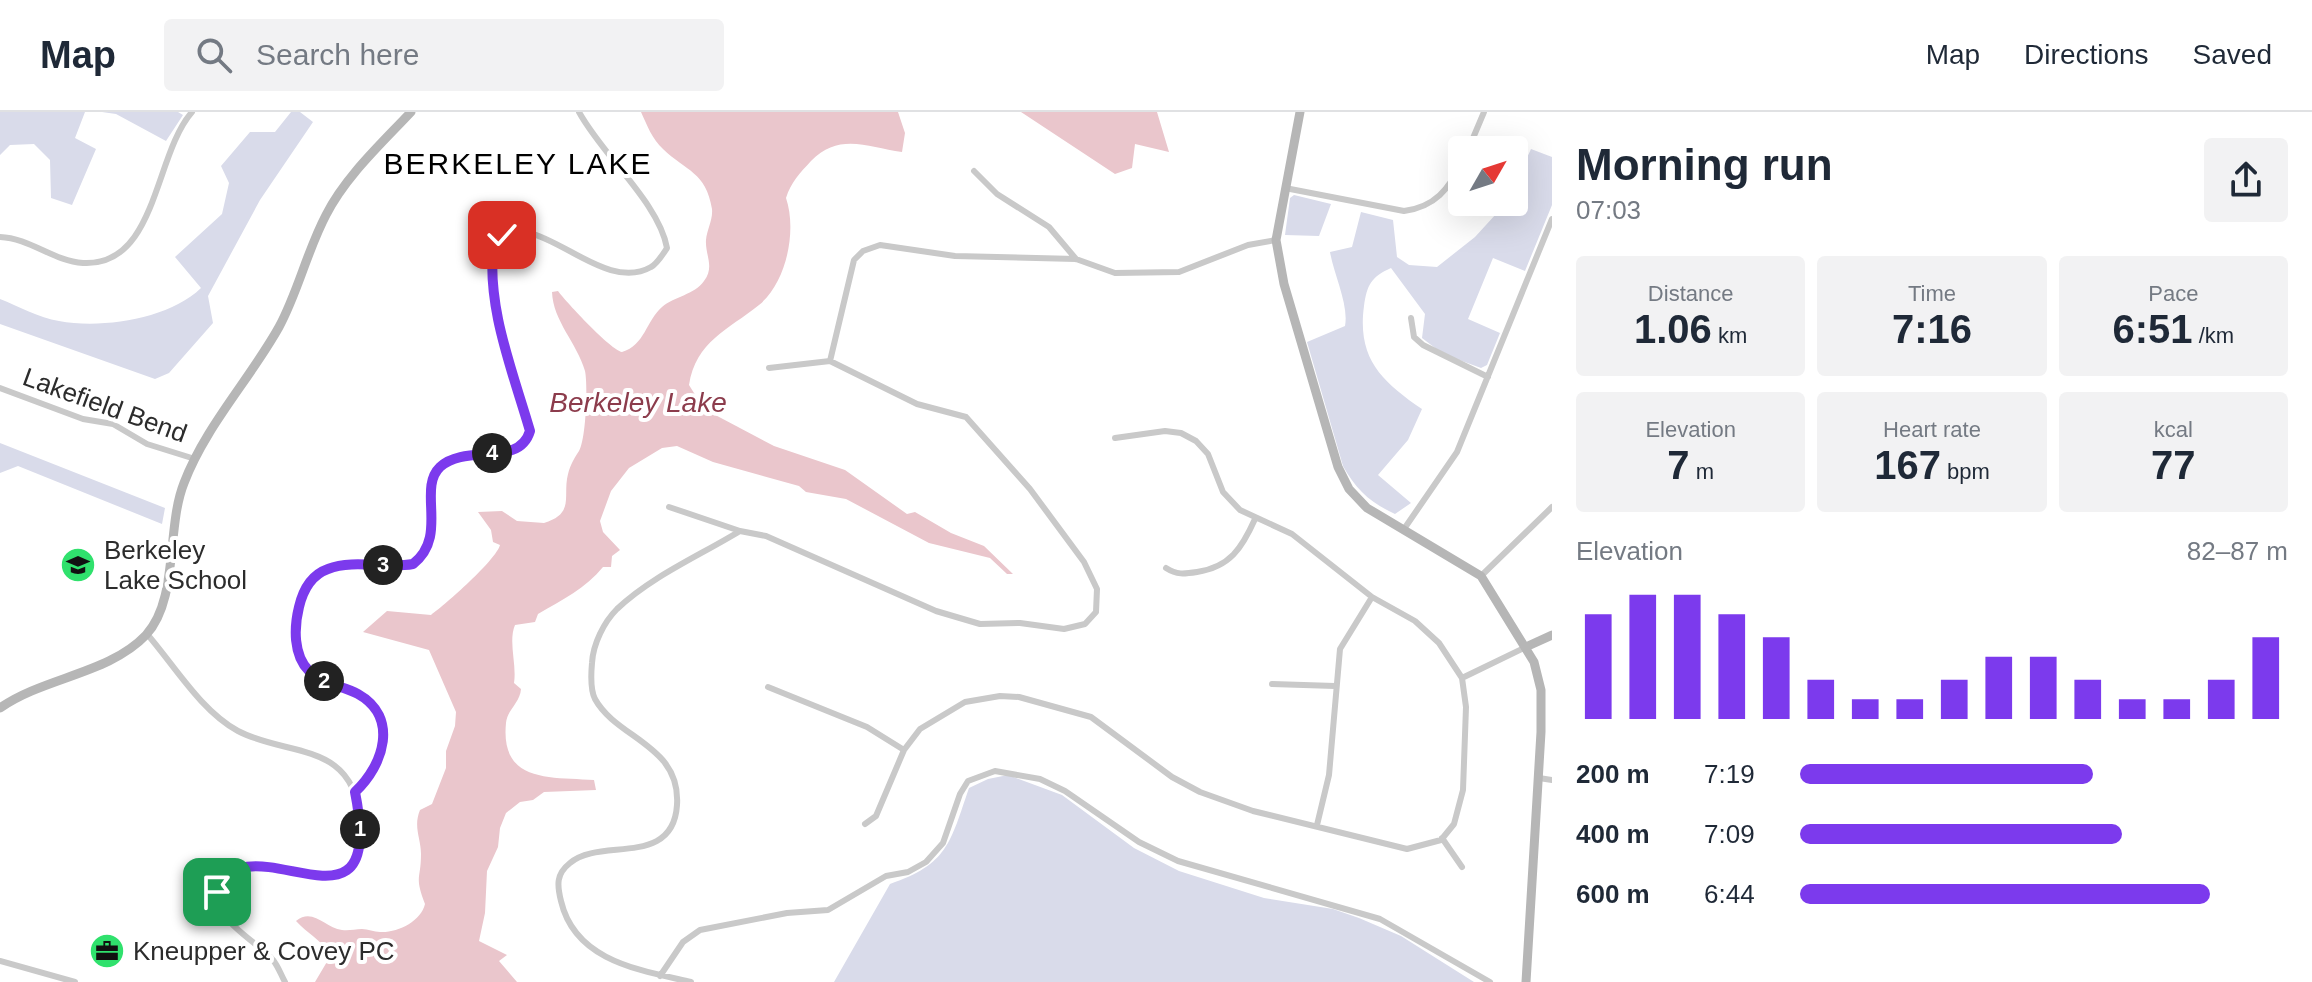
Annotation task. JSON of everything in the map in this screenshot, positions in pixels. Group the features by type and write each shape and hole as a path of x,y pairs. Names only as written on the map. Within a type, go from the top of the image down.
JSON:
{"street":[{"path":"0,237 26,240 79,262 96,261 121,251 142,230 168,153 192,112"},
{"path":"0,708 31,690 113,659 147,634 161,608 178,500 195,459 278,328 327,213 354,175 411,112"},
{"path":"355,792 377,763 384,740 382,722 375,705 356,693 319,679 298,656 296,618 301,597 312,579 327,569 413,564 429,545 433,481 440,468 466,454 512,451 527,441 530,431 500,318 492,258 494,242 509,233 526,230 606,270 634,272 652,267 667,248 663,228 654,212 595,141 579,112"},
{"path":"1300,112 1276,240 1284,284 1338,467 1349,489 1367,508 1481,576 1528,646 1541,690 1546,732 1539,778 1526,982"},
{"path":"1474,136 1484,112"},
{"path":"974,171 997,194 1049,227 1076,259"},
{"path":"1285,188 1404,211 1418,209 1445,193 1448,188"},
{"path":"1404,529 1457,452 1552,219"},
{"path":"830,361 847,276 854,260 874,246 955,256 1076,259 1115,273 1179,272 1248,245 1276,240"},
{"path":"1411,318 1414,337 1423,345 1488,377"},
{"path":"669,507 740,531 766,536 936,611 980,624 1020,623 1064,629 1085,624 1096,612 1097,589 1084,562 1030,489 966,417 917,404 830,361 769,368"},
{"name":"Lakefield Bend","path":"0,388 83,419 113,424 147,444 195,459"},
{"path":"865,824 876,816 904,750 920,729 946,710 983,698 1019,697 1091,717 1158,768 1228,803 1407,849 1442,838 1454,824 1461,804 1466,729 1462,678 1429,632 1372,597 1297,538 1275,525 1255,519 1223,492 1208,454 1196,441 1165,431 1115,438"},
{"path":"1481,576 1552,507"},
{"path":"1166,568 1182,574 1216,569 1236,555 1255,519"},
{"path":"691,982 660,976 597,954 578,939 565,918 557,885 560,874 570,862 585,853 648,845 670,826 677,806 676,788 666,763 596,701 592,659 597,639 614,612 629,599 740,531"},
{"path":"1317,825 1329,775 1335,686 1343,642 1372,597"},
{"path":"147,634 200,698 237,731 301,748 326,760 355,792 361,837 358,857 349,871 334,878 250,865 229,873 220,882 217,892 226,918 273,960 285,982"},
{"path":"1462,678 1552,635"},
{"path":"1272,684 1335,686"},
{"path":"768,687 867,727 904,750"},
{"path":"660,976 683,942 700,930 787,913 828,910 886,876 908,872 926,862 943,843 960,794 968,781 995,771 1040,779 1065,791 1128,836 1178,861 1380,919 1490,982"},
{"path":"1539,778 1552,780"},
{"path":"1442,838 1462,867"},
{"path":"0,961 75,982"}],"shaded area":[{"path":"0,112 85,112 75,138 96,149 72,205 51,198 50,160 34,144 10,145 0,155"},
{"path":"102,112 178,112 183,115 166,141 116,114"},
{"path":"291,112 300,112 313,122 260,200 208,296 213,323 169,373 155,379 0,324 0,299 51,319 95,324 153,314 187,299 201,288 175,257 222,214 229,183 221,166 250,132 275,132"},
{"path":"1531,149 1552,157 1552,205 1525,271 1493,258 1468,319 1500,333 1487,365 1481,368 1443,354 1422,338 1425,314 1391,268 1374,278 1369,287 1363,324 1368,354 1384,378 1422,409 1408,440 1378,475 1411,503 1395,514 1365,495 1343,466 1307,342 1345,326 1343,299 1330,252 1352,247 1361,212 1393,220 1397,257 1409,265 1437,267 1475,237 1494,216 1528,216 1528,156"},
{"path":"1294,195 1331,204 1319,236 1285,235 1290,198"},
{"path":"0,443 165,508 162,524 18,466 0,473"},
{"path":"1008,775 1062,795 1134,848 1179,871 1264,898 1333,909 1359,918 1401,936 1474,982 834,982 890,884 924,868 944,849 969,788 988,779"}],"water":[{"name":"Berkeley Lake","path":"641,112 898,112 905,133 902,152 843,144 822,152 796,178 786,198 790,240 777,283 759,305 706,347 693,370 689,385 704,409 774,446 845,470 907,514 915,512 951,533 984,546 1013,574 1007,574 990,558 929,543 846,499 806,492 799,486 713,462 677,446 662,448 629,468 611,491 600,521 603,532 620,550 612,556 611,567 603,567 565,599 538,614 535,622 515,625 513,632 514,683 521,689 506,723 506,743 511,757 531,773 594,780 596,790 544,792 533,800 520,802 506,813 500,828 498,847 487,871 485,913 479,941 507,955 499,961 517,982 315,982 331,955 296,921 302,917 314,917 342,930 387,932 408,925 423,910 425,904 419,882 421,854 418,816 420,810 432,804 446,768 446,751 455,726 456,712 429,650 363,632 387,611 431,615 480,571 500,545 493,542 491,530 478,512 502,511 517,521 544,523 563,510 569,471 583,435 586,378 581,361 556,313 552,292 558,291 599,335 622,352 636,344 662,307 700,286 707,276 706,240 712,209 705,187 694,173 659,145"},
{"path":"1021,112 1157,112 1169,152 1135,144 1132,168 1115,174"}],"place":[{"name":"Berkeley Lake School","path":"78,565"},
{"name":"Kneupper & Covey PC","path":"107,951"}],"district":[{"name":"BERKELEY LAKE","path":"518,164"}],"route":[{"path":"217,892 220,882 229,873 250,865 334,878 349,871 358,857 361,837 355,792 377,763 384,740 382,722 375,705 356,693 319,679 307,670 298,656 296,618 301,597 312,579 327,569 342,566 403,566 413,564 424,554 432,530 434,475 453,458 466,454 512,451 527,441 530,431 508,357 494,279 494,242 502,235"}]}
